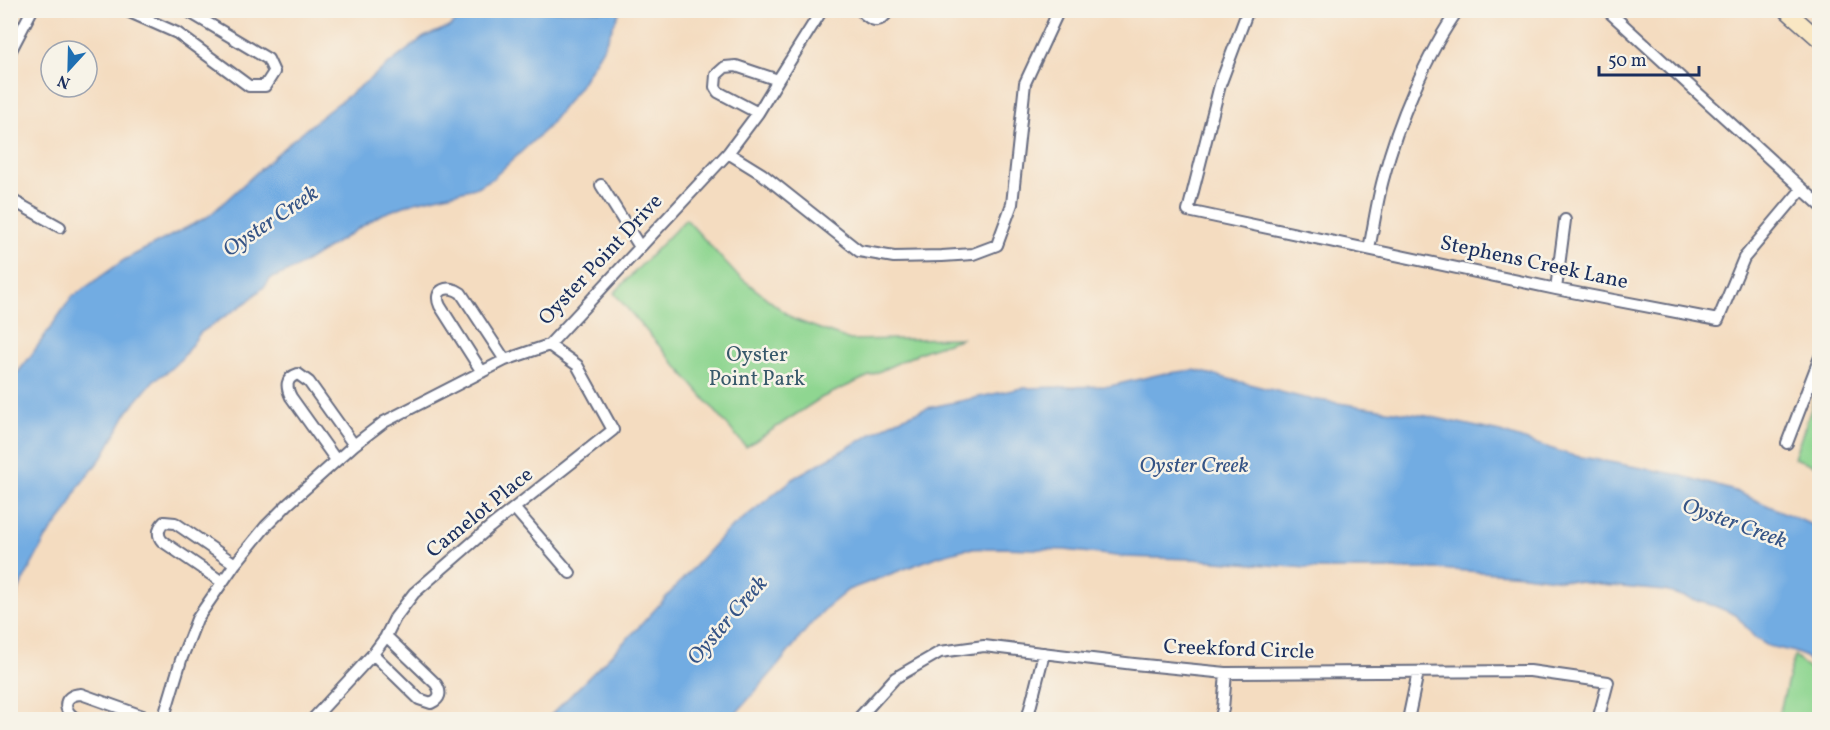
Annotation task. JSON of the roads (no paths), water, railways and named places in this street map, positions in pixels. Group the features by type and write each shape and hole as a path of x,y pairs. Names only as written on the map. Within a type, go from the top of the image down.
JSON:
{"main road":[{"path":"1786,10 1820,40"}],"street":[{"path":"10,52 32,10"},
{"path":"125,10 177,33 249,86 265,86 274,72 268,59 186,10"},
{"name":"Oyster Point Drive","path":"164,720 181,660 197,619 235,564 288,504 336,460 384,422 505,360 549,345 728,153 759,113 822,10"},
{"path":"860,10 867,17 877,21 883,19 889,10"},
{"path":"728,153 762,174 859,250 894,256 973,254 997,244 1012,204 1025,83 1059,10"},
{"name":"Stephens Creek Lane","path":"1248,10 1220,85 1188,211 1556,289 1718,320 1744,258 1802,189"},
{"path":"1369,249 1384,176 1402,120 1430,58 1458,10"},
{"path":"1607,10 1820,205"},
{"path":"759,113 718,92 715,87 716,75 725,67 736,66 778,80"},
{"path":"601,185 640,247"},
{"path":"10,199 60,227"},
{"path":"1556,289 1565,220"},
{"path":"482,372 440,306 437,300 441,291 450,288 461,293 505,360"},
{"name":"Camelot Place","path":"312,720 373,654 395,618 414,593 490,527 613,430 577,365 549,345"},
{"path":"1787,443 1820,357"},
{"path":"336,460 287,390 287,384 293,375 298,374 309,382 354,445"},
{"path":"514,508 570,573"},
{"path":"222,582 162,541 158,532 160,526 164,522 175,523 235,564"},
{"path":"373,654 419,699 425,703 436,701 440,695 436,684 386,636"},
{"name":"Creekford Circle","path":"856,720 895,678 940,651 984,646 1226,673 1530,671 1608,682 1598,720"},
{"path":"1027,720 1044,653"},
{"path":"1408,720 1418,672"},
{"path":"1220,720 1226,673"},
{"path":"79,720 72,717 66,708 69,697 75,694 81,694 154,720"}],"water":[{"name":"Oyster Creek","path":"467,11 620,11 602,50 580,86 547,128 492,179 475,188 415,202 380,215 296,268 270,279 247,302 200,333 182,358 154,380 128,411 103,456 79,486 67,511 46,538 22,583 11,611 11,381 71,298 124,260 209,216 290,142 327,112 424,37 451,26"},
{"name":"Oyster Creek","path":"1194,370 1304,398 1427,416 1500,432 1571,455 1675,474 1735,491 1819,528 1819,675 1813,664 1804,656 1768,646 1755,638 1736,615 1715,606 1665,591 1524,575 1438,569 1319,569 1192,559 1125,557 1065,550 965,549 939,556 848,590 810,625 731,719 547,719 637,629 725,533 797,476 897,420 927,408 1022,388 1110,386 1161,374"}],"park label":[{"name":"Oyster Point Park","path":"757,367"}]}
